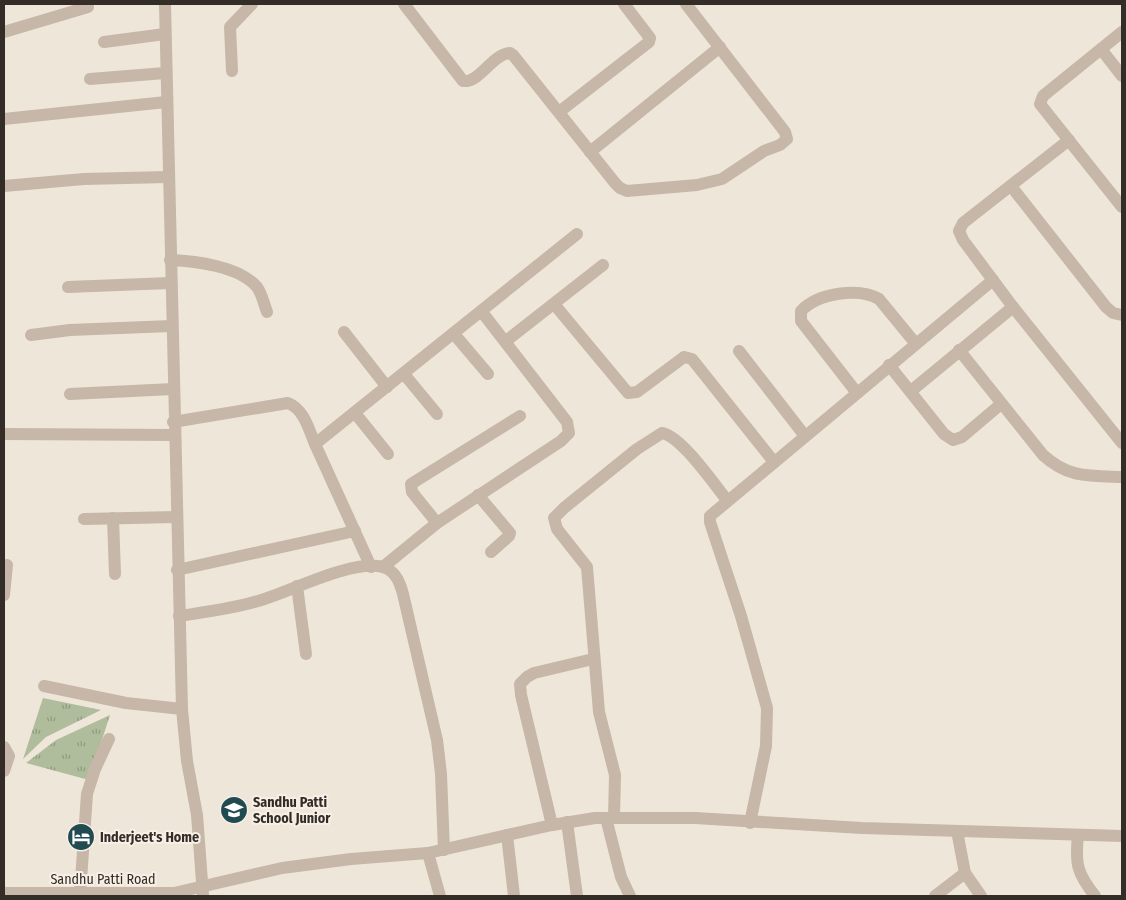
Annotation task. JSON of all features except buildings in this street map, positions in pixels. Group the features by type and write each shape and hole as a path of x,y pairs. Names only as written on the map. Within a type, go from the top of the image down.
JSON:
{"street":[{"path":"165,4 173,422 182,709 187,760 197,815 203,892"},
{"path":"404,4 462,81 470,80 502,55 510,53 620,188 627,191 717,181 731,174 764,150 787,139 785,132 686,4"},
{"path":"558,112 649,42 647,35 624,4"},
{"path":"232,71 230,27 247,5"},
{"path":"4,32 88,6"},
{"path":"1122,32 1042,98 1042,108 1122,207"},
{"path":"104,42 165,34"},
{"path":"590,152 720,47"},
{"path":"1101,49 1122,76"},
{"path":"90,80 166,73"},
{"path":"4,119 166,102"},
{"path":"1069,140 960,228 963,240 1013,307 1122,443"},
{"path":"4,186 84,179 168,177"},
{"path":"1011,186 1106,307 1113,313 1122,315"},
{"path":"315,444 577,234"},
{"path":"170,260 207,264 249,280 259,290 267,312"},
{"path":"506,342 603,265"},
{"path":"750,823 766,746 767,708 741,616 710,522 712,513 993,280"},
{"path":"68,287 170,283"},
{"path":"857,392 801,321 801,310 818,298 834,294 873,295 880,299 916,344"},
{"path":"554,304 628,393 637,392 684,356 692,359 774,462"},
{"path":"911,391 1013,307"},
{"path":"179,616 252,603 345,571 377,567 478,494 561,441 569,433 567,422 482,312"},
{"path":"31,336 70,330 171,326"},
{"path":"344,332 387,387"},
{"path":"454,334 488,374"},
{"path":"739,350 805,436"},
{"path":"959,350 1043,455 1055,466 1070,473 1083,476 1122,477"},
{"path":"889,365 944,434 953,440 962,437 1001,404"},
{"path":"404,374 437,414"},
{"path":"70,394 173,389"},
{"path":"173,422 288,403 294,405 302,414 355,531 377,567 396,576 400,583 432,713 442,774 444,850"},
{"path":"355,413 388,454"},
{"path":"437,523 412,492 410,484 520,416"},
{"path":"630,896 621,877 610,818 615,775 599,712 593,659 587,567 555,526 556,515 636,449 662,433 668,435 680,445 727,500"},
{"path":"4,434 174,435"},
{"path":"478,494 510,533 491,552"},
{"path":"84,519 176,517"},
{"path":"113,518 115,574"},
{"path":"178,570 355,531"},
{"path":"4,595 7,565"},
{"path":"297,586 306,654"},
{"path":"552,825 520,695 520,684 534,673 593,659"},
{"path":"44,686 119,702 182,709"},
{"path":"80,894 87,794 95,769 109,740"},
{"path":"4,747 9,756 4,772"},
{"name":"Sandhu Patti Road","path":"4,893 40,895 157,895 203,892 282,868 360,858 428,853 567,822 610,818 695,818 750,823 1122,836"},
{"path":"567,822 577,896"},
{"path":"957,831 965,873 981,896"},
{"path":"506,835 514,896"},
{"path":"1078,835 1077,867 1082,879 1095,896"},
{"path":"428,853 440,896"},
{"path":"935,896 965,873"}],"green space":[{"path":"43,698 101,710 46,737 23,759"},
{"path":"110,715 89,780 26,763 56,740"}],"place":[{"name":"Sandhu Patti School Junior","path":"234,810"},
{"name":"Inderjeet's Home","path":"81,837"}]}
